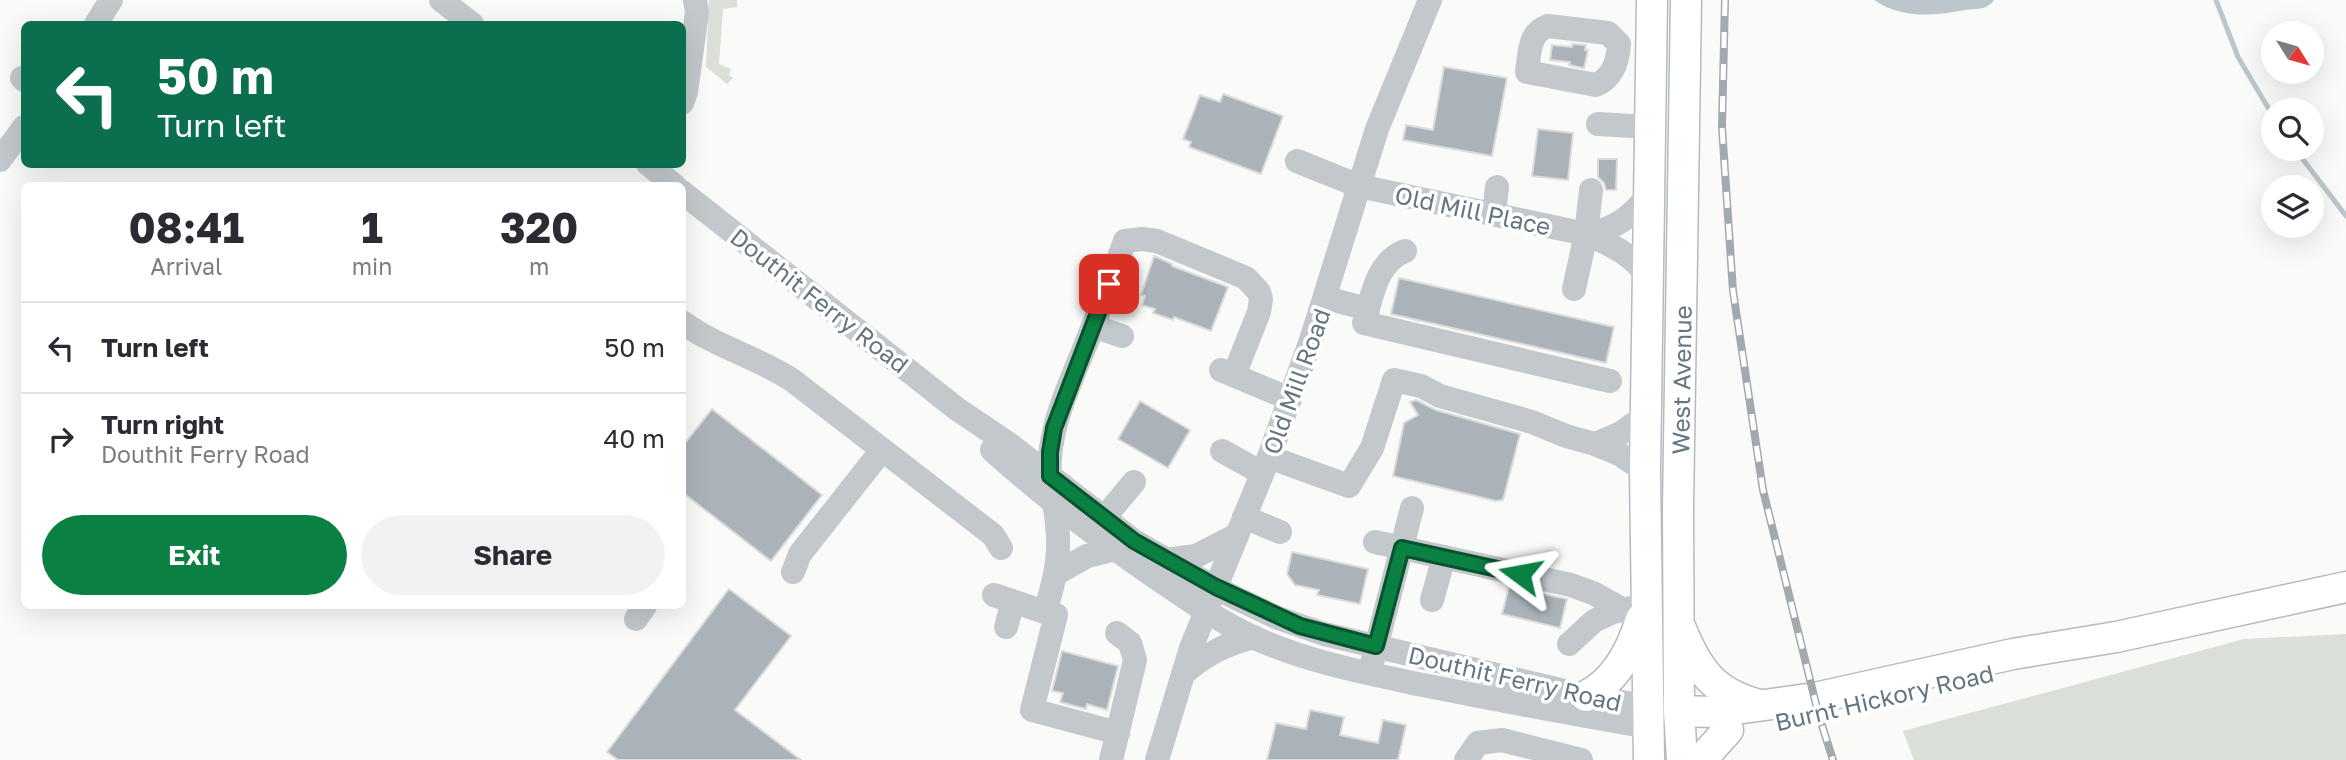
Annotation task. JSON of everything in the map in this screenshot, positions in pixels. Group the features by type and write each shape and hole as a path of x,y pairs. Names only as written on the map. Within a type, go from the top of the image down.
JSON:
{"main road":[{"name":"West Avenue","path":"1649,760 1648,717 1634,607 1645,471 1653,0"},
{"name":"West Avenue","path":"1682,760 1679,622 1686,0"},
{"name":"Burnt Hickory Road","path":"1680,720 1714,712 1815,698 2013,654 2116,637 2346,587"},
{"path":"1586,696 1601,686 1624,660 1636,638 1634,607"},
{"path":"1679,622 1696,661 1711,681 1738,698 1763,706"},
{"name":"Burnt Hickory Road","path":"1648,717 1680,720 1728,730 1819,716 2014,667 2116,637"},
{"path":"1701,760 1728,730"}],"street":[{"path":"98,21 111,0"},
{"path":"441,0 468,21"},
{"path":"686,94 697,12 695,0"},
{"name":"Old Mill Road","path":"1157,760 1183,674 1206,611 1265,465 1326,298 1377,129 1430,0"},
{"path":"1613,38 1618,60 1600,87 1527,72 1533,36 1539,29 1548,26 1652,43"},
{"path":"1598,124 1650,127"},
{"path":"0,160 21,131"},
{"name":"Old Mill Place","path":"1297,161 1359,186 1587,234 1629,256 1649,279"},
{"path":"650,171 668,182"},
{"path":"1494,214 1497,187"},
{"path":"1574,289 1587,234 1591,190"},
{"path":"1587,234 1621,223 1631,216 1649,194"},
{"name":"Douthit Ferry Road","path":"686,195 957,409 1009,444 1104,518 1165,560 1289,622 1376,646 1513,691 1648,717"},
{"path":"1050,476 1054,428 1125,241 1157,241 1251,281 1261,299 1259,312 1228,372 1290,399"},
{"path":"1405,251 1396,254 1382,267 1364,323 1611,381"},
{"path":"1326,298 1368,309"},
{"path":"686,325 701,335 777,370 993,536 1001,548"},
{"path":"1093,326 1122,335"},
{"path":"1222,451 1349,486 1372,448 1394,380 1421,386 1440,396 1532,422 1595,444 1620,455 1645,471"},
{"name":"Douthit Ferry Road","path":"957,409 992,450 1054,503 1206,611 1254,637 1300,655 1369,674 1513,691 1586,696 1648,717"},
{"path":"1595,444 1621,433 1646,415"},
{"path":"1009,444 1030,441 1054,428"},
{"path":"793,572 800,554 882,450"},
{"path":"1104,518 1134,482"},
{"path":"1054,503 1059,553 1056,615 1032,710 1118,733"},
{"path":"1369,674 1412,508"},
{"path":"1165,560 1196,556 1241,526 1280,532"},
{"path":"1375,542 1571,585 1634,607"},
{"path":"1057,573 1087,555 1116,549"},
{"path":"1433,600 1444,557"},
{"path":"1592,593 1576,636 1604,615 1634,607"},
{"path":"1006,626 1004,599 1056,615"},
{"path":"1111,760 1135,660 1130,643 1116,633"},
{"path":"1183,674 1201,658 1224,646 1254,637"},
{"path":"1502,740 1513,691"},
{"path":"1466,760 1478,743 1502,740 1581,760"}],"shaded area":[{"path":"709,0 737,0 737,7 723,9 719,64 731,69 729,75 733,78 727,84 706,67"},
{"path":"1874,0 1994,0 1981,8 1942,14 1918,14 1896,10"},
{"path":"2346,634 2346,760 1914,760 1903,731 2244,639"}],"building":[{"path":"1572,44 1586,45 1585,50 1588,50 1584,68 1569,65 1570,62 1550,60 1552,45 1572,47"},
{"path":"1444,67 1507,78 1492,156 1403,140 1406,125 1433,130"},
{"path":"1223,94 1283,116 1261,174 1189,147 1191,142 1183,139 1200,95 1220,102"},
{"path":"1538,129 1573,133 1568,180 1532,176"},
{"path":"1598,159 1617,159 1616,190 1606,190 1598,177"},
{"path":"1154,256 1172,266 1228,287 1211,331 1174,317 1173,320 1153,313 1155,309 1142,305 1145,296 1141,295"},
{"path":"1399,278 1614,327 1606,363 1391,314"},
{"path":"1416,400 1436,410 1520,434 1503,500 1496,501 1393,476 1404,423 1418,415 1410,402"},
{"path":"1140,401 1190,430 1168,468 1118,439"},
{"path":"712,409 822,495 771,561 686,495 686,442"},
{"path":"1292,552 1368,569 1360,604 1317,595 1319,590 1295,585 1287,574"},
{"path":"1509,587 1567,599 1560,628 1502,614"},
{"path":"729,589 791,636 735,710 801,760 618,760 607,752"},
{"path":"1062,651 1118,666 1107,710 1087,704 1086,709 1060,702 1063,693 1052,691"},
{"path":"1310,710 1344,717 1340,735 1378,743 1383,720 1406,725 1398,760 1267,760 1276,723 1306,729"}],"waterway":[{"path":"2216,0 2238,57 2262,98"},
{"path":"2304,161 2346,216"}],"railway":[{"path":"1725,0 1722,127 1733,291 1763,490 1819,716 1833,760"}],"route":[{"path":"1109,284 1054,428 1050,476 1134,541 1192,575 1278,618 1324,634 1376,646 1402,548 1520,574"}]}
